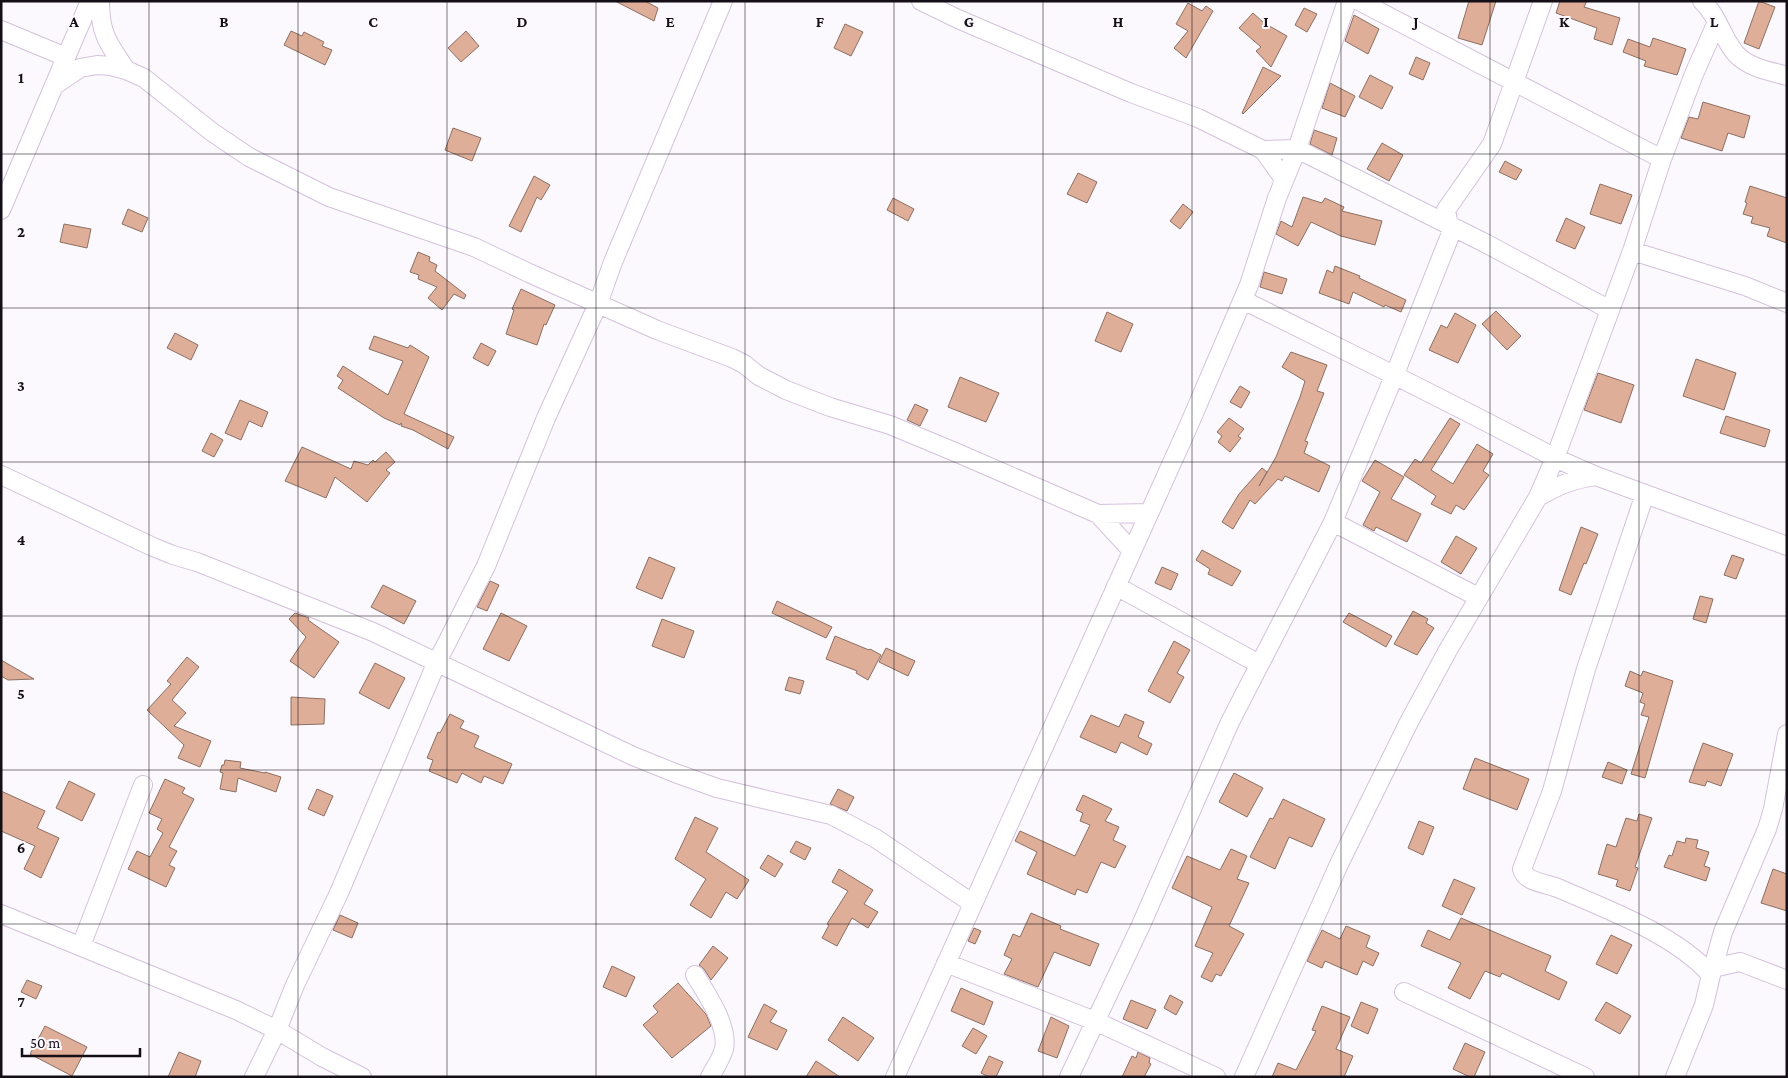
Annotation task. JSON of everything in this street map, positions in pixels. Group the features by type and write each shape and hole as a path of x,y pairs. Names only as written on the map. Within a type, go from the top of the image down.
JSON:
{"street":[{"path":"1,210 90,1"},
{"path":"100,1 100,18 103,32 126,70"},
{"path":"254,1077 339,893 436,664 486,566 550,410 598,304 613,262 723,1"},
{"path":"921,1 958,19 1131,93 1198,118 1263,150 1284,179"},
{"path":"1453,228 1448,221 1446,210 1492,144 1543,1"},
{"path":"1702,1 1711,9 1737,55 1748,63 1787,76"},
{"path":"895,1077 1250,285 1284,179 1297,149 1346,3 1514,83 1662,159"},
{"path":"1244,1077 1340,862 1409,722 1478,597 1538,497 1555,458 1632,251 1662,159 1694,74 1717,22"},
{"path":"1,30 66,57"},
{"path":"55,85 80,68 97,65 126,70 144,78 212,132 268,168 329,197 474,246 529,273 657,330 732,358 744,364 759,376 786,390 830,407 890,425 1098,514 1132,551"},
{"path":"1263,150 1297,149 1485,244 1610,310"},
{"path":"1069,1077 1141,925 1230,722 1333,522 1453,228"},
{"path":"1632,251 1745,286 1787,303"},
{"path":"1243,300 1356,357 1395,374 1555,458 1596,476 1787,546"},
{"path":"1,476 152,547 197,562 372,632 633,756 725,790 831,816 875,838 972,903"},
{"path":"1538,497 1572,480 1596,476"},
{"path":"1645,494 1586,669 1552,791 1522,869 1523,874 1527,878 1555,886 1612,911 1714,966 1740,962 1787,980"},
{"path":"1098,514 1149,513"},
{"path":"1333,522 1395,552 1478,597"},
{"path":"1116,586 1259,664"},
{"path":"1675,1077 1704,1005 1723,932 1767,829 1773,809 1787,734"},
{"path":"81,946 143,785"},
{"path":"1,914 236,1010 362,1077"},
{"path":"1723,932 1740,962"},
{"path":"946,962 1095,1021 1216,1077"},
{"path":"695,974 711,1000 724,1037 724,1047 720,1059 710,1077"},
{"path":"1404,992 1585,1077"}],"building":[{"path":"615,1 645,1 658,8 654,21"},
{"path":"1469,1 1496,1 1482,45 1458,38"},
{"path":"1560,1 1587,1 1584,7 1620,18 1612,45 1594,39 1597,28 1556,13"},
{"path":"1759,1 1775,7 1759,49 1744,43"},
{"path":"1188,3 1202,11 1206,6 1213,11 1186,58 1174,48 1188,31 1176,24"},
{"path":"1304,8 1317,14 1307,32 1295,25"},
{"path":"1253,13 1264,23 1287,36 1271,67 1256,51 1261,47 1239,28"},
{"path":"1354,15 1379,29 1368,54 1345,41"},
{"path":"845,24 863,32 851,56 834,48"},
{"path":"291,31 302,36 304,32 324,42 322,46 332,50 325,65 284,45"},
{"path":"466,31 479,46 461,62 448,48"},
{"path":"1653,38 1686,49 1677,75 1644,66 1646,61 1623,52 1628,39 1650,47"},
{"path":"1416,57 1430,63 1423,80 1409,74"},
{"path":"1263,67 1281,76 1243,114 1242,113"},
{"path":"1370,75 1393,87 1382,109 1359,97"},
{"path":"1330,83 1355,96 1345,117 1322,108"},
{"path":"1703,102 1750,116 1744,138 1728,133 1722,151 1681,138 1689,117 1698,119"},
{"path":"453,128 481,138 472,161 445,150"},
{"path":"1314,130 1337,138 1332,155 1310,144"},
{"path":"1382,143 1403,155 1389,181 1367,169"},
{"path":"1505,161 1522,170 1516,180 1499,172"},
{"path":"1078,173 1097,182 1087,203 1067,194"},
{"path":"534,176 550,185 541,200 537,197 521,232 509,226"},
{"path":"1600,184 1632,195 1621,224 1590,214"},
{"path":"1750,186 1787,198 1787,243 1767,236 1770,228 1751,223 1753,217 1743,214"},
{"path":"1303,197 1322,203 1325,198 1344,207 1342,211 1382,221 1375,245 1341,236 1311,222 1298,246 1276,234 1281,221 1292,227"},
{"path":"893,198 914,209 908,221 887,210"},
{"path":"1183,204 1193,212 1180,229 1170,221"},
{"path":"128,209 148,218 142,232 122,224"},
{"path":"1566,218 1585,227 1575,249 1556,241"},
{"path":"64,224 91,229 87,248 60,242"},
{"path":"418,252 430,257 429,261 437,265 435,271 466,295 464,299 454,294 442,310 428,298 437,287 418,279 419,275 410,272"},
{"path":"1335,266 1360,276 1359,278 1406,300 1401,312 1385,305 1384,307 1353,292 1349,304 1319,293 1327,270 1333,273"},
{"path":"1264,272 1287,279 1282,294 1260,287"},
{"path":"521,289 555,305 546,325 544,324 537,345 506,334 514,310 512,309"},
{"path":"1496,311 1521,336 1507,350 1482,324"},
{"path":"1107,312 1133,324 1121,352 1095,341"},
{"path":"1455,313 1476,325 1458,363 1429,350 1441,325 1447,328"},
{"path":"175,333 198,345 191,360 167,348"},
{"path":"374,336 408,348 410,345 429,357 404,414 454,437 448,449 413,430 401,426 401,423 400,425 384,418 338,388 343,380 337,376 343,366 388,395 403,361 369,349"},
{"path":"481,343 496,351 488,366 473,358"},
{"path":"1291,352 1327,365 1317,391 1324,393 1305,441 1308,442 1304,453 1330,466 1319,492 1285,476 1282,481 1278,479 1255,504 1250,500 1233,529 1222,522 1239,494 1262,468 1267,472 1259,486 1276,457 1300,397 1305,381 1282,367"},
{"path":"1696,359 1736,373 1724,410 1683,396"},
{"path":"1598,373 1634,385 1621,423 1584,410"},
{"path":"960,377 999,393 986,422 948,407"},
{"path":"1240,386 1250,392 1241,408 1230,402"},
{"path":"240,400 268,412 262,427 249,421 241,440 225,433"},
{"path":"915,404 928,410 920,426 907,420"},
{"path":"1726,416 1770,430 1765,447 1720,433"},
{"path":"1229,418 1244,429 1238,436 1241,438 1230,452 1218,442 1222,436 1217,432"},
{"path":"1450,418 1460,424 1431,470 1453,484 1477,444 1493,454 1483,471 1489,475 1464,510 1456,505 1451,514 1431,504 1436,496 1404,475 1415,459 1421,463"},
{"path":"211,433 223,440 214,457 202,451"},
{"path":"302,447 351,469 354,461 368,465 373,460 375,462 386,452 395,462 386,470 390,473 367,502 335,477 326,498 285,481"},
{"path":"1375,460 1404,477 1391,499 1421,514 1407,542 1376,527 1374,531 1363,525 1380,492 1362,481"},
{"path":"1581,527 1598,534 1571,595 1559,590"},
{"path":"1456,536 1477,548 1461,574 1441,562"},
{"path":"1202,550 1241,571 1232,586 1208,574 1210,569 1196,560"},
{"path":"1732,555 1744,559 1736,579 1724,575"},
{"path":"649,557 675,568 662,599 636,588"},
{"path":"1162,567 1178,574 1171,590 1155,583"},
{"path":"490,581 499,585 487,611 477,607"},
{"path":"383,585 416,601 404,624 371,607"},
{"path":"1700,596 1713,599 1706,623 1693,619"},
{"path":"777,601 832,627 826,638 772,613"},
{"path":"1413,611 1428,619 1426,623 1434,628 1417,655 1394,644"},
{"path":"295,613 309,618 308,620 339,642 314,678 290,661 306,637 289,619"},
{"path":"501,613 527,626 509,661 483,649"},
{"path":"1349,613 1392,636 1386,647 1343,622"},
{"path":"662,619 694,631 684,658 652,646"},
{"path":"835,636 881,655 868,680 856,673 857,671 826,659"},
{"path":"1174,641 1190,650 1177,673 1184,677 1170,703 1148,691"},
{"path":"886,648 915,661 908,676 879,662"},
{"path":"187,657 199,667 172,700 186,713 174,726 211,741 200,767 178,758 184,745 147,710 171,684 167,681"},
{"path":"1,660 34,679 8,680 1,676"},
{"path":"375,663 405,678 389,709 359,693"},
{"path":"1630,671 1641,676 1643,671 1673,681 1645,778 1631,774 1649,717 1641,715 1645,704 1640,702 1643,693 1625,686"},
{"path":"789,677 804,681 800,694 785,690"},
{"path":"291,697 325,699 324,724 291,725"},
{"path":"450,714 464,721 460,728 479,736 474,747 512,764 503,784 484,776 481,783 462,773 457,783 429,771 433,760 427,758 438,732 440,733"},
{"path":"1125,714 1144,722 1138,737 1152,744 1147,755 1121,742 1116,753 1080,737 1091,715 1119,727"},
{"path":"1703,743 1733,754 1721,786 1707,781 1705,786 1689,782"},
{"path":"1475,758 1529,779 1517,810 1463,789"},
{"path":"225,760 241,762 240,768 281,777 276,792 238,778 236,792 220,789 223,773 220,772"},
{"path":"1608,762 1627,770 1622,784 1602,777"},
{"path":"1234,773 1263,788 1247,817 1219,802"},
{"path":"165,779 185,788 182,793 194,799 169,847 177,851 169,865 175,868 166,887 128,869 137,851 150,857 163,833 157,829 162,819 149,813"},
{"path":"69,781 95,794 82,821 56,808"},
{"path":"317,789 333,796 324,816 308,809"},
{"path":"838,789 854,797 847,811 830,804"},
{"path":"1,791 45,811 37,828 59,838 41,878 24,869 35,846 1,831"},
{"path":"1083,795 1112,809 1105,821 1119,827 1113,840 1126,846 1115,868 1101,862 1087,893 1077,889 1075,895 1027,874 1037,852 1015,841 1020,831 1075,856 1090,825 1080,821 1083,813 1076,810"},
{"path":"1283,799 1325,819 1312,847 1289,837 1275,869 1250,857 1270,818 1273,819"},
{"path":"1639,814 1652,818 1635,867 1638,868 1630,891 1616,886 1618,880 1598,874 1607,844 1616,847 1626,818 1637,821"},
{"path":"695,817 718,828 706,852 749,880 737,899 726,892 711,918 690,905 706,879 675,859"},
{"path":"1419,821 1434,827 1423,855 1408,848"},
{"path":"1686,838 1698,840 1696,848 1709,852 1704,866 1710,868 1706,881 1664,867 1669,855 1672,856 1677,841 1685,843"},
{"path":"796,841 811,848 805,860 790,852"},
{"path":"1231,849 1247,856 1237,879 1249,883 1229,926 1244,934 1221,976 1216,974 1212,982 1201,977 1213,953 1195,946 1212,907 1172,888 1187,856 1220,870"},
{"path":"768,855 783,864 775,877 760,868"},
{"path":"839,869 873,890 864,904 878,912 868,928 852,918 837,946 822,938 829,925 827,924 848,891 832,882"},
{"path":"1773,869 1787,874 1787,911 1761,903"},
{"path":"1454,879 1475,888 1462,915 1442,906"},
{"path":"1031,913 1061,926 1060,929 1099,944 1090,966 1054,952 1038,987 1004,974 1012,959 1004,955 1013,934 1020,937"},
{"path":"340,915 358,923 352,938 333,930"},
{"path":"1461,918 1551,956 1545,971 1567,982 1559,1000 1502,973 1500,977 1485,971 1470,999 1448,988 1461,963 1421,946 1428,930 1450,940"},
{"path":"1346,926 1370,936 1366,947 1379,953 1373,966 1363,961 1357,975 1325,961 1322,968 1307,961 1322,930 1340,939"},
{"path":"974,928 981,931 975,944 968,941"},
{"path":"1611,935 1632,945 1617,974 1596,964"},
{"path":"713,946 728,958 711,980 699,965"},
{"path":"612,966 635,977 626,997 603,987"},
{"path":"27,980 42,986 36,999 21,992"},
{"path":"678,983 706,1014 711,1026 672,1058 643,1025 658,1012 653,1006"},
{"path":"961,988 993,1002 984,1025 951,1011"},
{"path":"1170,995 1183,1002 1176,1015 1164,1008"},
{"path":"1131,1000 1156,1010 1147,1029 1123,1019"},
{"path":"1361,1002 1378,1009 1368,1034 1351,1026"},
{"path":"1606,1002 1631,1016 1620,1034 1595,1020"},
{"path":"764,1004 777,1011 770,1022 787,1030 777,1050 748,1037"},
{"path":"1322,1006 1350,1017 1336,1049 1353,1056 1344,1077 1272,1077 1278,1063 1296,1070 1316,1031 1312,1030"},
{"path":"843,1017 874,1038 858,1061 828,1040"},
{"path":"1051,1017 1069,1026 1057,1058 1038,1051"},
{"path":"45,1026 87,1047 72,1076 30,1054"},
{"path":"973,1028 987,1036 976,1054 962,1046"},
{"path":"1465,1043 1485,1052 1474,1077 1453,1069"},
{"path":"179,1052 201,1061 195,1077 168,1077"},
{"path":"1138,1052 1150,1058 1149,1063 1151,1064 1144,1077 1122,1077 1132,1056 1136,1058"},
{"path":"989,1056 1003,1062 996,1077 989,1077 981,1073"},
{"path":"816,1061 840,1077 806,1077"}]}
